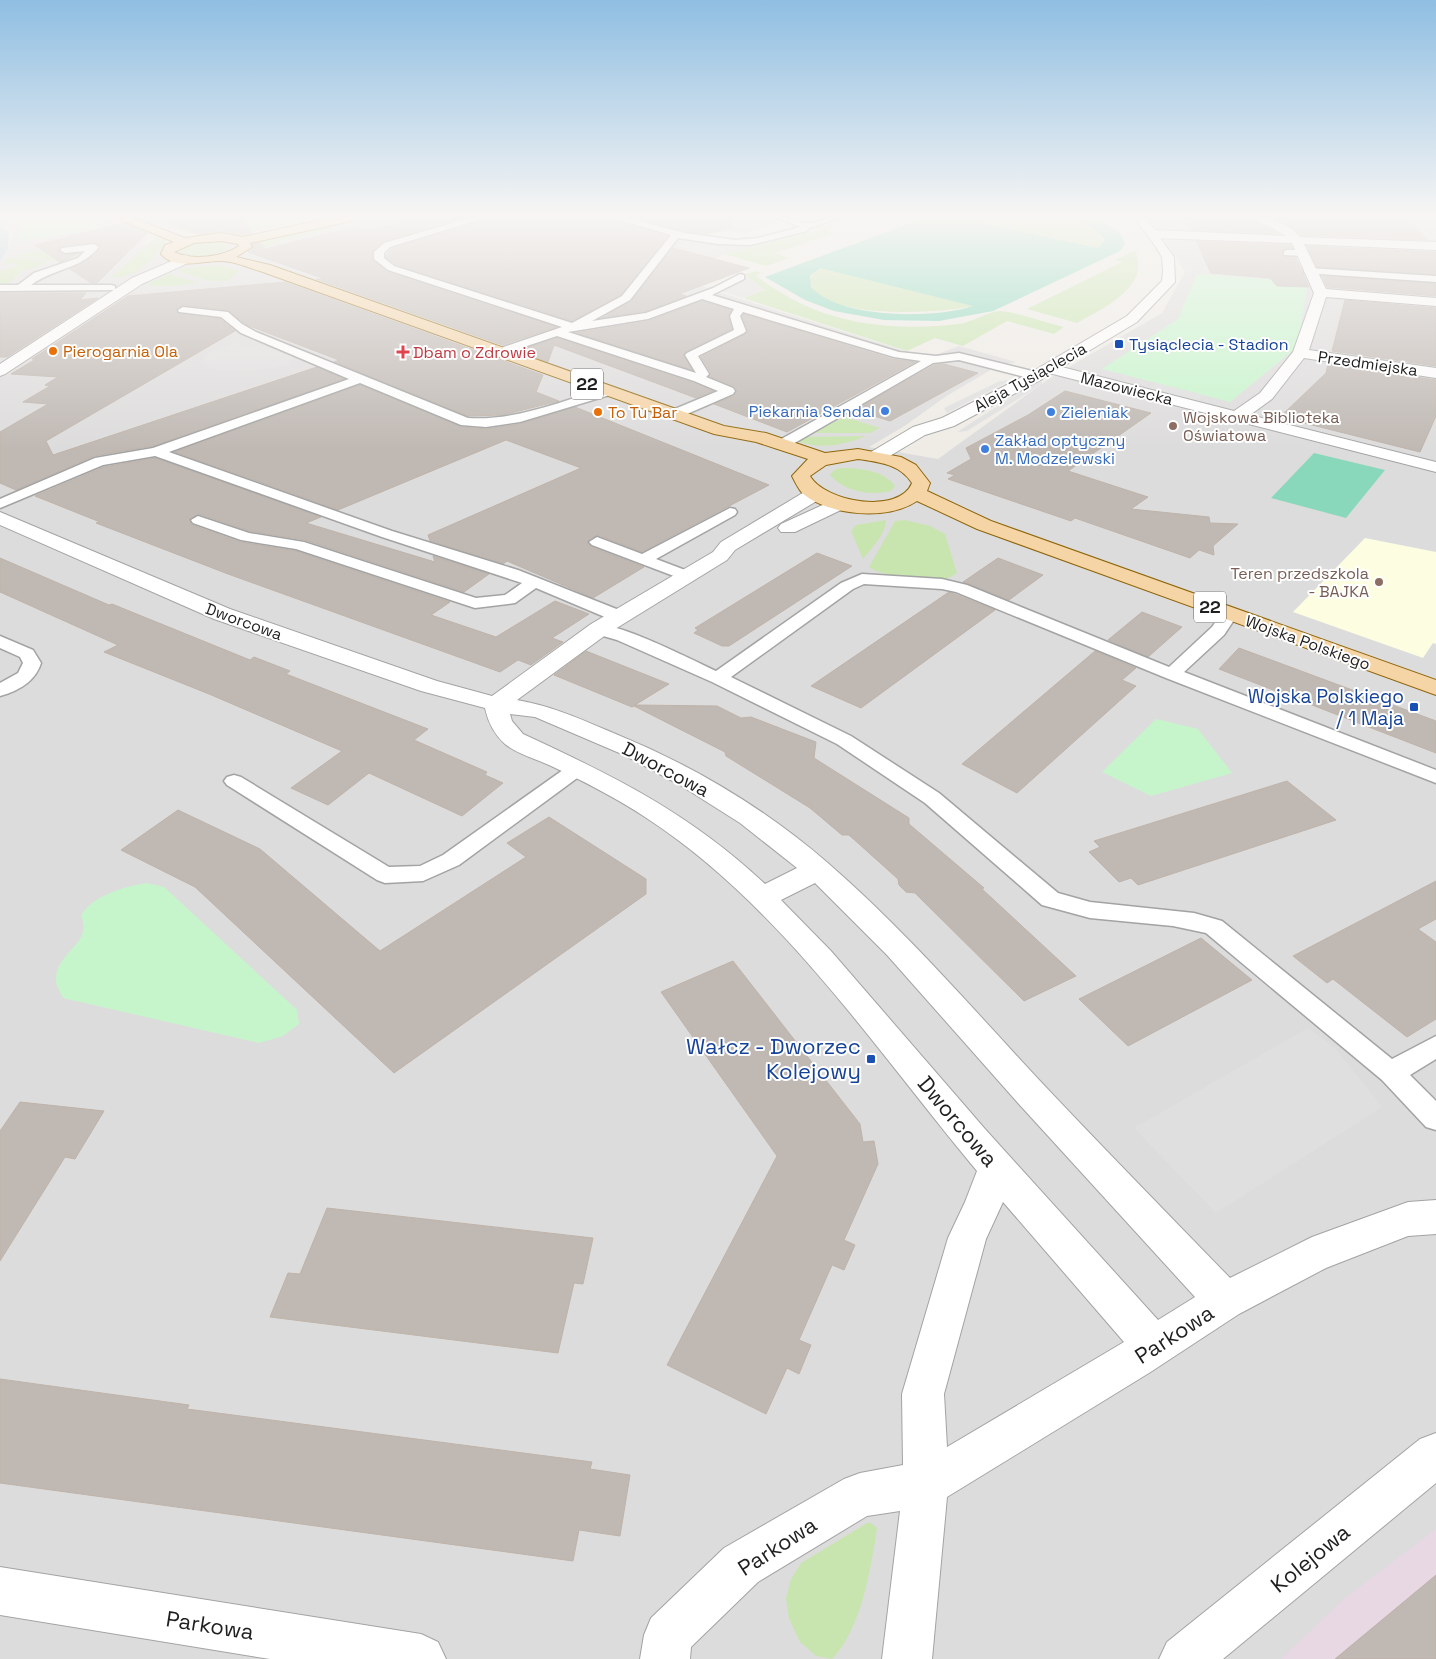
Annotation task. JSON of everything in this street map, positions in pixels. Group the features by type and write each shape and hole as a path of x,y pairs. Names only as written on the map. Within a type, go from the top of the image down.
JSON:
{"main road":[{"name":"22","path":"339,294 720,430 760,437 824,459 849,455 915,455"},
{"name":"22","path":"720,430 745,444 807,467"},
{"path":"897,503 916,493 921,483 916,473 915,455"},
{"path":"813,495 804,486 801,476 807,467 824,459"},
{"name":"Wojska Polskiego","path":"916,493 984,525 1436,688"},
{"name":"22","path":"813,495 838,504 879,506 897,503"},
{"name":"Wojska Polskiego","path":"897,503 984,525"}],"street":[{"path":"0,361 101,294"},
{"path":"0,370 45,344 116,294"},
{"name":"Aleja Tysiąclecia","path":"877,456 919,431 948,422 1043,373 1132,319 1156,294"},
{"path":"1238,416 1266,396 1300,353 1321,294"},
{"path":"1339,294 1436,302"},
{"name":"Przedmiejska","path":"1300,353 1436,373"},
{"name":"Mazowiecka","path":"1043,373 1238,416 1436,467"},
{"name":"Aleja Tysiąclecia","path":"915,455 938,437 948,422"},
{"path":"720,556 728,546 813,495"},
{"path":"496,704 598,628 720,556 740,551 838,504"},
{"name":"Dworcowa","path":"0,518 222,614 429,686 496,704 541,711 633,750 689,779 750,817 818,870 898,947 1030,1093 1225,1301"},
{"name":"Dworcowa","path":"496,704 500,722 514,739 642,803 675,824 717,856 762,897 834,974 996,1167 1154,1346"},
{"path":"762,897 818,870"},
{"path":"907,1659 926,1484 923,1394 967,1238 983,1205 996,1167"},
{"name":"Parkowa","path":"665,1659 668,1635 742,1565 860,1494 926,1484 1225,1301 1312,1255 1408,1219 1436,1217"},
{"name":"Kolejowa","path":"1184,1659 1436,1455"},
{"name":"Parkowa","path":"0,1591 421,1659"}],"lane":[{"path":"472,294 573,327 648,316 706,294"},
{"path":"499,352 573,327 635,302 639,294"},
{"path":"703,296 898,355 931,359 959,356 1043,373"},
{"path":"635,302 660,312 741,307"},
{"path":"698,378 703,374 692,354 740,331 735,316 741,307"},
{"path":"183,310 224,314 233,325 258,339 281,345 466,422 486,423 515,419 609,392"},
{"path":"556,332 698,378 730,391 675,414"},
{"path":"781,444 864,397 873,389 915,372 931,359"},
{"path":"0,504 100,462 156,452 360,379"},
{"path":"156,452 387,534 534,582 618,616"},
{"path":"644,559 730,512"},
{"path":"198,520 246,537 299,545 475,603 509,599 534,582"},
{"path":"597,542 687,576"},
{"path":"718,678 847,586 862,579 942,584 961,588 1172,674 1436,777"},
{"path":"1172,674 1218,631 1230,614"},
{"path":"598,628 623,636 718,678 844,740 932,798 1050,899 1072,908 1194,920 1214,927 1391,1073 1436,1119"},
{"path":"0,641 27,654 32,663 30,671 21,680 0,690"},
{"path":"234,781 385,875 423,873 451,860 577,769"},
{"path":"1391,1073 1436,1046"}],"shaded area":[{"path":"0,294 727,294 927,358 959,346 1016,362 994,368 945,397 906,425 869,447 938,459 1050,378 1162,313 1172,294 1436,294 1436,1659 0,1659"},
{"path":"664,294 697,294 683,301"},
{"path":"731,294 753,294 743,298"},
{"path":"238,342 243,346 262,346 295,357 289,363 275,368 247,371 216,370 206,366 202,361 205,355 213,350"},
{"path":"1042,378 1042,384 967,431 957,432"},
{"path":"1011,380 947,413 944,408 1000,381"},
{"path":"1156,383 1204,395 1198,400 1149,388"},
{"name":"Teren przedszkola - BAJKA","path":"1365,538 1436,552 1436,644 1433,643 1423,658 1293,612"},
{"path":"1308,1028 1335,1048 1382,1107 1216,1213 1134,1128"},
{"path":"1436,1529 1436,1659 1281,1659 1344,1599"}],"green space":[{"path":"753,294 784,294 804,305 846,319 902,327 963,323 1001,311 1023,315 1064,327 1054,334 1007,321 963,346 935,338 907,351 743,298"},
{"path":"795,294 820,294 824,298 843,305 865,311 912,314 936,313 973,306 926,294 1028,294 993,311 939,321 884,320 834,311"},
{"path":"819,294 928,294 974,306 959,309 910,312 856,308 833,302"},
{"path":"1056,294 1122,294 1110,304 1077,323 1027,309"},
{"path":"1188,294 1306,294 1297,347 1230,402 1102,369 1178,319"},
{"path":"845,417 880,428 870,433 817,433 814,431"},
{"path":"866,436 849,442 823,446 797,441 804,437"},
{"path":"1314,453 1385,470 1346,518 1271,498"},
{"path":"841,468 863,469 878,473 895,486 891,491 875,493 850,489 830,475 834,470"},
{"path":"886,520 884,531 863,559 851,531 856,525"},
{"path":"905,520 930,526 945,534 957,573 946,579 918,579 894,576 869,567 895,521"},
{"path":"1156,719 1198,729 1232,773 1151,796 1102,772"},
{"path":"147,883 164,887 297,1010 299,1024 283,1036 259,1043 63,998 56,982 58,970 83,934 84,926 81,916 86,909 110,893"},
{"path":"867,1523 871,1523 877,1528 868,1580 857,1615 850,1632 832,1659 816,1656 800,1642 789,1619 786,1598 791,1579 801,1563"}],"building":[{"path":"0,294 85,294 80,300 98,298 7,357 0,357"},
{"path":"319,294 543,375 536,392 559,401 503,415 468,416 334,362 339,360 247,325 228,310 183,305 176,309 179,314 220,319 235,331 46,441 53,455 317,367 344,379 153,446 94,456 16,490 0,483 0,432 48,404 23,402 50,386 45,385 58,377 11,374 128,296"},
{"path":"359,294 456,294 556,327 502,345"},
{"path":"489,294 621,294 572,321"},
{"path":"636,294 686,296 646,311 602,318 631,301"},
{"path":"1345,300 1436,308 1436,366 1332,351"},
{"path":"702,301 731,310 728,317 732,329 684,354 692,370 576,333 649,321"},
{"path":"744,314 892,359 915,362 787,432 714,404 734,396 737,390 734,386 709,376 711,373 701,357 745,334 748,330 742,316"},
{"path":"557,338 713,391 696,398 554,345 548,362 518,351"},
{"path":"944,364 978,373 890,421 855,410 934,365"},
{"path":"1328,364 1436,380 1436,416 1420,452 1280,417 1326,373"},
{"path":"360,385 461,427 486,429 520,424 575,407 769,485 642,552 598,535 588,540 591,547 644,567 593,598 507,561 503,564 430,541 428,535 581,468 506,440 338,510 175,452"},
{"path":"1065,391 1151,413 1068,471 1148,497 1131,509 1209,517 1210,523 1238,524 1213,546 1214,555 1199,550 1190,558 1075,518 1071,521 948,479 955,475 947,473 971,459 966,448 1028,415"},
{"path":"155,458 321,517 306,523 435,562 433,556 489,574 464,592 305,540 249,531 199,514 189,520 192,525 240,542 296,551 450,602 431,615 496,637 555,601 589,614 552,638 563,642 531,665 518,660 500,672 228,574 96,523 100,522 35,496 104,467"},
{"path":"817,553 852,566 729,646 722,646 694,633 698,630 695,628"},
{"path":"0,558 109,605 112,604 250,660 254,657 290,671 286,674 428,729 414,740 487,772 485,775 503,783 462,816 369,773 328,805 291,788 342,751 209,694 104,652 118,645 0,592"},
{"path":"998,558 1043,575 1009,600 963,582"},
{"path":"949,592 995,610 861,708 811,686"},
{"path":"1142,612 1182,627 1148,657 1108,640"},
{"path":"1239,648 1436,721 1436,753 1219,669"},
{"path":"586,651 669,684 635,705 717,706 741,718 751,717 816,742 814,758 909,818 909,824 984,888 982,889 1076,976 1024,1001 915,893 906,892 899,885 898,879 849,835 842,835 810,808 726,756 725,752 634,706 632,707 554,675"},
{"path":"1095,651 1136,668 1122,680 1136,686 1017,793 962,764"},
{"path":"1287,781 1336,820 1138,885 1131,878 1119,882 1089,852 1100,847 1094,841"},
{"path":"178,810 260,849 380,951 526,857 507,843 549,817 646,879 646,894 394,1073 195,887 121,850"},
{"path":"1436,881 1436,919 1418,929 1436,942 1436,1019 1407,1037 1333,979 1327,983 1293,956"},
{"path":"1201,938 1252,980 1128,1046 1079,999"},
{"path":"733,961 860,1124 863,1142 874,1141 878,1164 844,1240 855,1245 844,1270 832,1265 799,1340 811,1345 799,1374 787,1368 766,1414 667,1365 777,1156 661,992"},
{"path":"20,1102 104,1111 75,1159 65,1157 0,1261 0,1131"},
{"path":"327,1208 593,1238 583,1284 574,1283 558,1353 270,1317 288,1273 300,1274"},
{"path":"0,1379 189,1405 187,1409 592,1462 590,1469 630,1475 620,1536 579,1530 573,1561 0,1483"},
{"path":"1436,1575 1436,1659 1335,1659"}],"place":[{"name":"Tysiąclecia - Stadion","path":"1119,344"},
{"name":"Pierogarnia Ola","path":"53,351"},
{"name":"Dbam o Zdrowie","path":"403,352"},
{"name":"Piekarnia Sendal","path":"885,411"},
{"name":"To Tu Bar","path":"598,412"},
{"name":"Zieleniak","path":"1051,412"},
{"name":"Wojskowa Biblioteka Oświatowa","path":"1173,426"},
{"name":"Zakład optyczny M. Modzelewski","path":"985,449"},
{"name":"Teren przedszkola - BAJKA","path":"1379,582"},
{"name":"Wojska Polskiego / 1 Maja","path":"1414,707"},
{"name":"Wałcz - Dworzec Kolejowy","path":"871,1059"}]}
